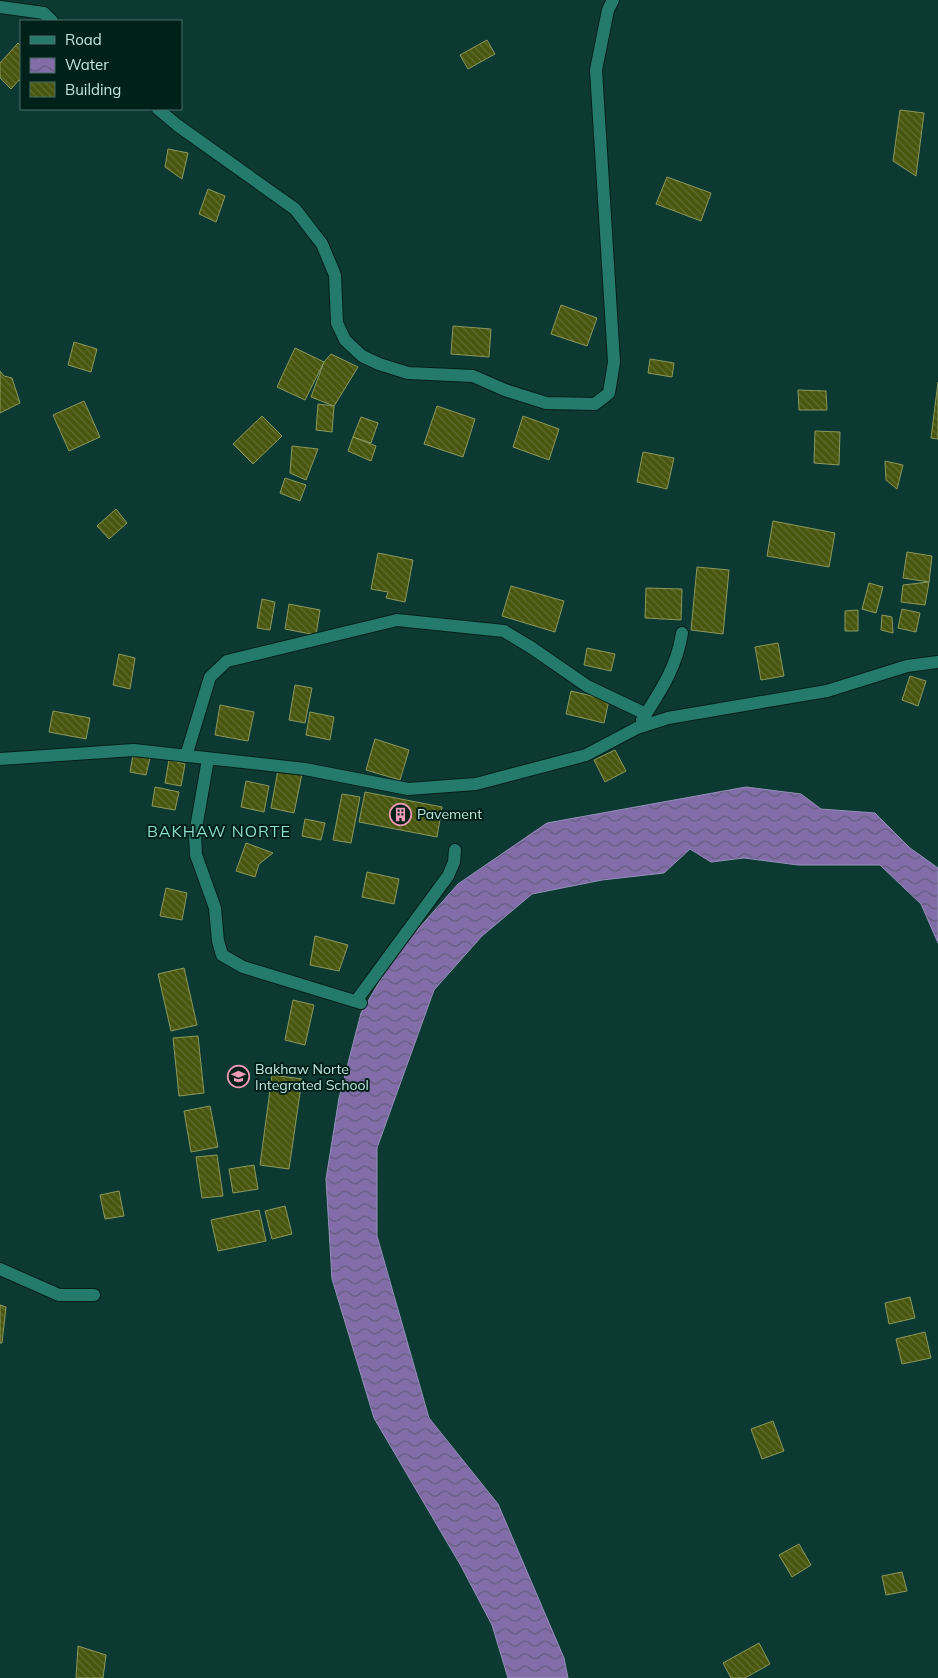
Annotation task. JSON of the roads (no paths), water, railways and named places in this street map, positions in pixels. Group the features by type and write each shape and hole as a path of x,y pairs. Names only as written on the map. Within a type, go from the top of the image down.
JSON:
{"street":[{"path":"159,110 177,125 295,209 322,244 335,275 337,324 345,340 362,356 378,364 408,373 473,376 505,390 546,403 595,404 608,393 614,362 596,70 608,10 613,0"},
{"path":"0,7 44,13 51,20"},
{"path":"186,756 210,677 227,661 397,620 504,631 587,686 646,714"},
{"path":"637,728 672,670 679,652 682,633"},
{"path":"0,759 134,750 306,769 408,789 476,784 586,755 637,728 698,711 738,707 827,690 907,666 938,662"},
{"path":"208,759 195,834 196,856 215,908 218,941 222,955 243,967 358,1002 448,876 454,862 455,850"},
{"path":"0,1269 59,1295 94,1295"}],"water":[{"path":"746,787 801,794 821,809 875,813 910,848 938,868 938,943 921,904 880,865 798,865 744,858 711,862 690,849 664,873 602,880 532,894 482,936 434,990 377,1148 377,1236 429,1418 498,1504 564,1658 568,1678 508,1678 492,1625 461,1566 374,1418 332,1279 326,1179 339,1098 361,1013 395,955 458,884 547,823"}],"place":[{"name":"Pavement","path":"401,814"},
{"name":"Bakhaw Norte Integrated School","path":"239,1077"}],"district":[{"name":"BAKHAW NORTE","path":"219,831"}]}
